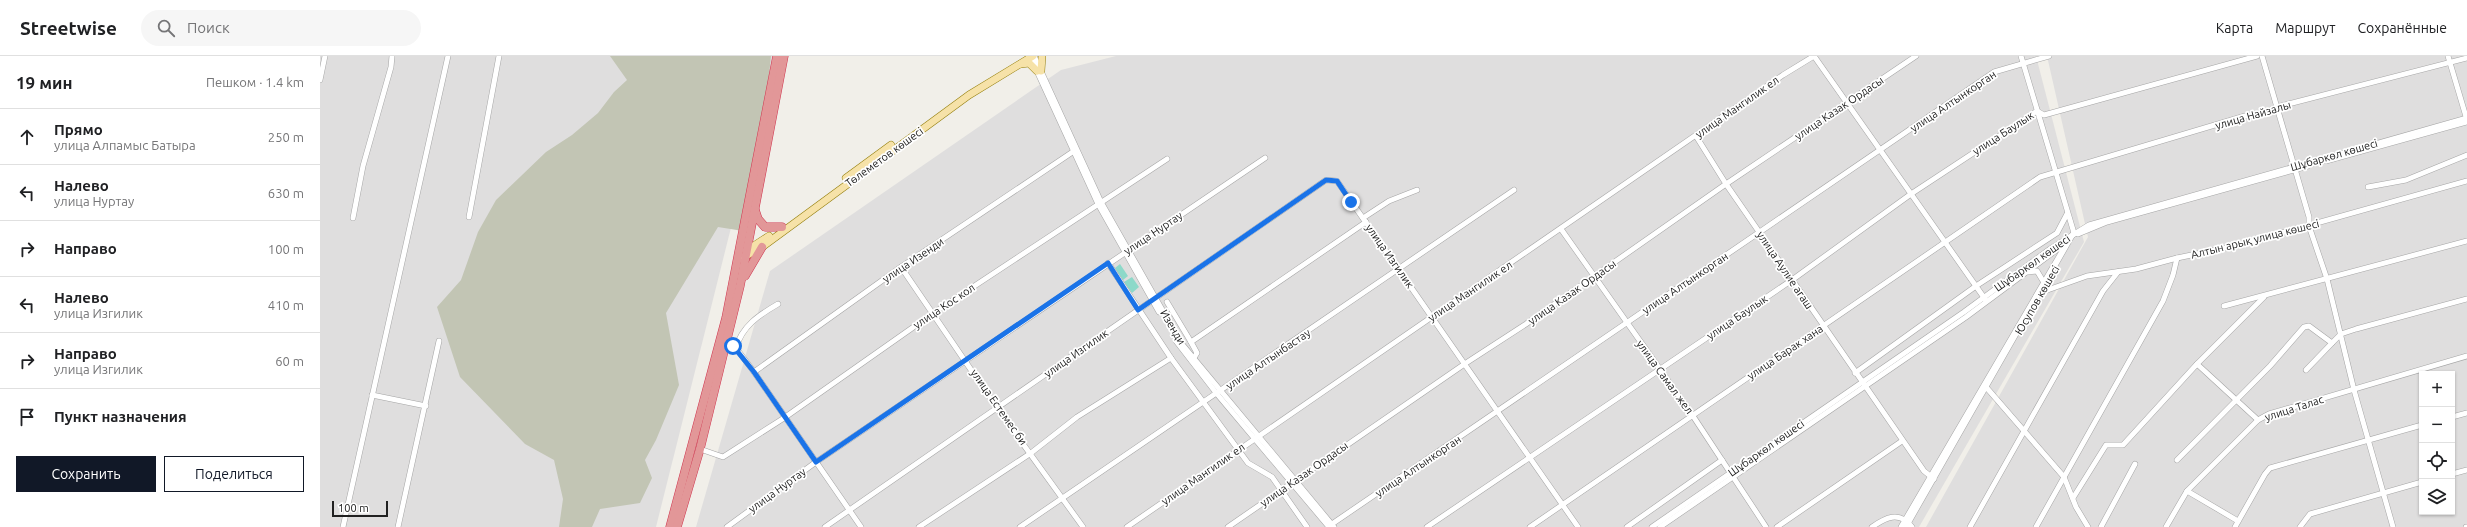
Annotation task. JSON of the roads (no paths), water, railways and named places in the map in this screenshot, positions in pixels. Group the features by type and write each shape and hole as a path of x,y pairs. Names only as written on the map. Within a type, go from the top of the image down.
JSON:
{"highway":[{"path":"677,527 700,449 740,286 742,256 777,56"},
{"path":"670,527 754,208 784,56"},
{"path":"754,208 758,219 765,227 782,227"},
{"path":"740,286 762,246"}],"main road":[{"name":"Төлеметов көшесі","path":"742,256 967,91 1030,56"},
{"name":"Төлеметов көшесі","path":"742,256 762,246 940,116 1030,56"},
{"path":"1015,66 1026,62 1039,71 1042,56"}],"street":[{"path":"320,80 325,56"},
{"path":"353,218 363,166 392,56"},
{"path":"343,527 448,56"},
{"path":"469,217 499,56"},
{"name":"Изенди","path":"1030,56 1039,71 1099,203 1154,299 1192,361 1331,526"},
{"path":"1814,56 1986,299"},
{"name":"улица Мангилик ел","path":"1127,527 1783,75 1814,56"},
{"name":"улица Казак Ордасы","path":"1228,527 1293,481 1595,276 1726,184 1916,56"},
{"path":"2021,56 2073,236"},
{"name":"улица Алтынкорган","path":"1331,526 1994,72 2048,56"},
{"name":"улица Баулык","path":"1427,527 1792,280 1911,194 2037,110 2044,115 2256,56"},
{"path":"2262,56 2309,217 2309,226 2327,279 2354,390 2370,440 2393,527"},
{"path":"2448,56 2467,120"},
{"name":"улица Найзалы","path":"2040,177 2245,116 2264,113 2277,107 2467,58"},
{"name":"Шұбаркөл көшесі","path":"1652,527 1863,385 2073,236 2106,218 2467,120"},
{"name":"улица Аулие агаш","path":"1696,136 1726,184 1863,385 1902,441 1932,478"},
{"name":"улица Изенди","path":"754,372 901,267 1075,151"},
{"path":"2368,187 2406,180 2467,155"},
{"name":"улица Нуртау","path":"727,527 816,462 966,359 1265,158"},
{"name":"улица Кос кол","path":"700,449 723,457 784,418 932,314 1167,159"},
{"name":"улица Барак хана","path":"1530,527 2040,177"},
{"name":"улица Изгилик","path":"825,527 1326,180 1337,181 1466,363 1528,458 1578,527"},
{"name":"Алтын арық улица көшесі","path":"2042,292 2087,276 2118,272 2235,246 2467,181"},
{"path":"1191,342 1389,202 1417,190"},
{"name":"улица Алтынбастау","path":"1020,527 1219,393 1400,269 1446,235 1514,190"},
{"path":"1855,373 1976,286 2057,233 2067,214"},
{"name":"улица Самал жел","path":"1561,229 1659,370 1693,416 1766,527"},
{"name":"Шұбаркөл көшесі","path":"1986,299 2024,274 2073,236"},
{"name":"Юсупов көшесі","path":"1986,386 2058,255 2073,236"},
{"name":"Юсупов көшесі","path":"1901,527 1908,524 1932,478 2042,292 2073,236"},
{"path":"2224,306 2467,241"},
{"path":"2036,527 2163,301 2174,275 2177,258"},
{"path":"1108,263 1171,358 1248,463 1254,468 1267,473 1307,527"},
{"name":"улица Естемес би","path":"901,267 932,314 966,359 997,408 1083,527"},
{"path":"2024,274 2037,271 2043,281"},
{"path":"1970,527 2103,291 2118,272"},
{"path":"2073,498 2106,445 2123,445 2197,364 2265,296"},
{"path":"2306,370 2341,334 2467,299"},
{"path":"1167,302 1197,353 1192,361"},
{"path":"736,348 743,330 762,313 778,304"},
{"path":"2177,460 2270,366 2304,327 2309,326 2332,343"},
{"path":"398,527 426,406 439,341"},
{"path":"726,343 736,348 754,372 784,418 861,527"},
{"name":"улица Талас","path":"2166,527 2187,491 2258,420 2269,414 2354,390 2411,371 2467,356"},
{"path":"919,527 1031,453 1077,417 1171,358"},
{"path":"2197,364 2258,420"},
{"path":"1986,386 2064,477 2088,527"},
{"path":"372,395 426,406"},
{"path":"2455,416 2467,413"},
{"path":"2235,527 2265,474 2270,468 2419,426"},
{"path":"1777,527 1902,441"},
{"path":"1628,527 1722,460"},
{"path":"2100,527 2135,464"},
{"path":"2455,473 2467,470"},
{"name":"Шұбаркөл көшесі","path":"1660,527 1732,474"},
{"path":"2300,527 2310,514 2419,483"},
{"path":"2187,491 2238,521"},
{"path":"1872,527 1886,517 1892,517 1908,524"}]}
